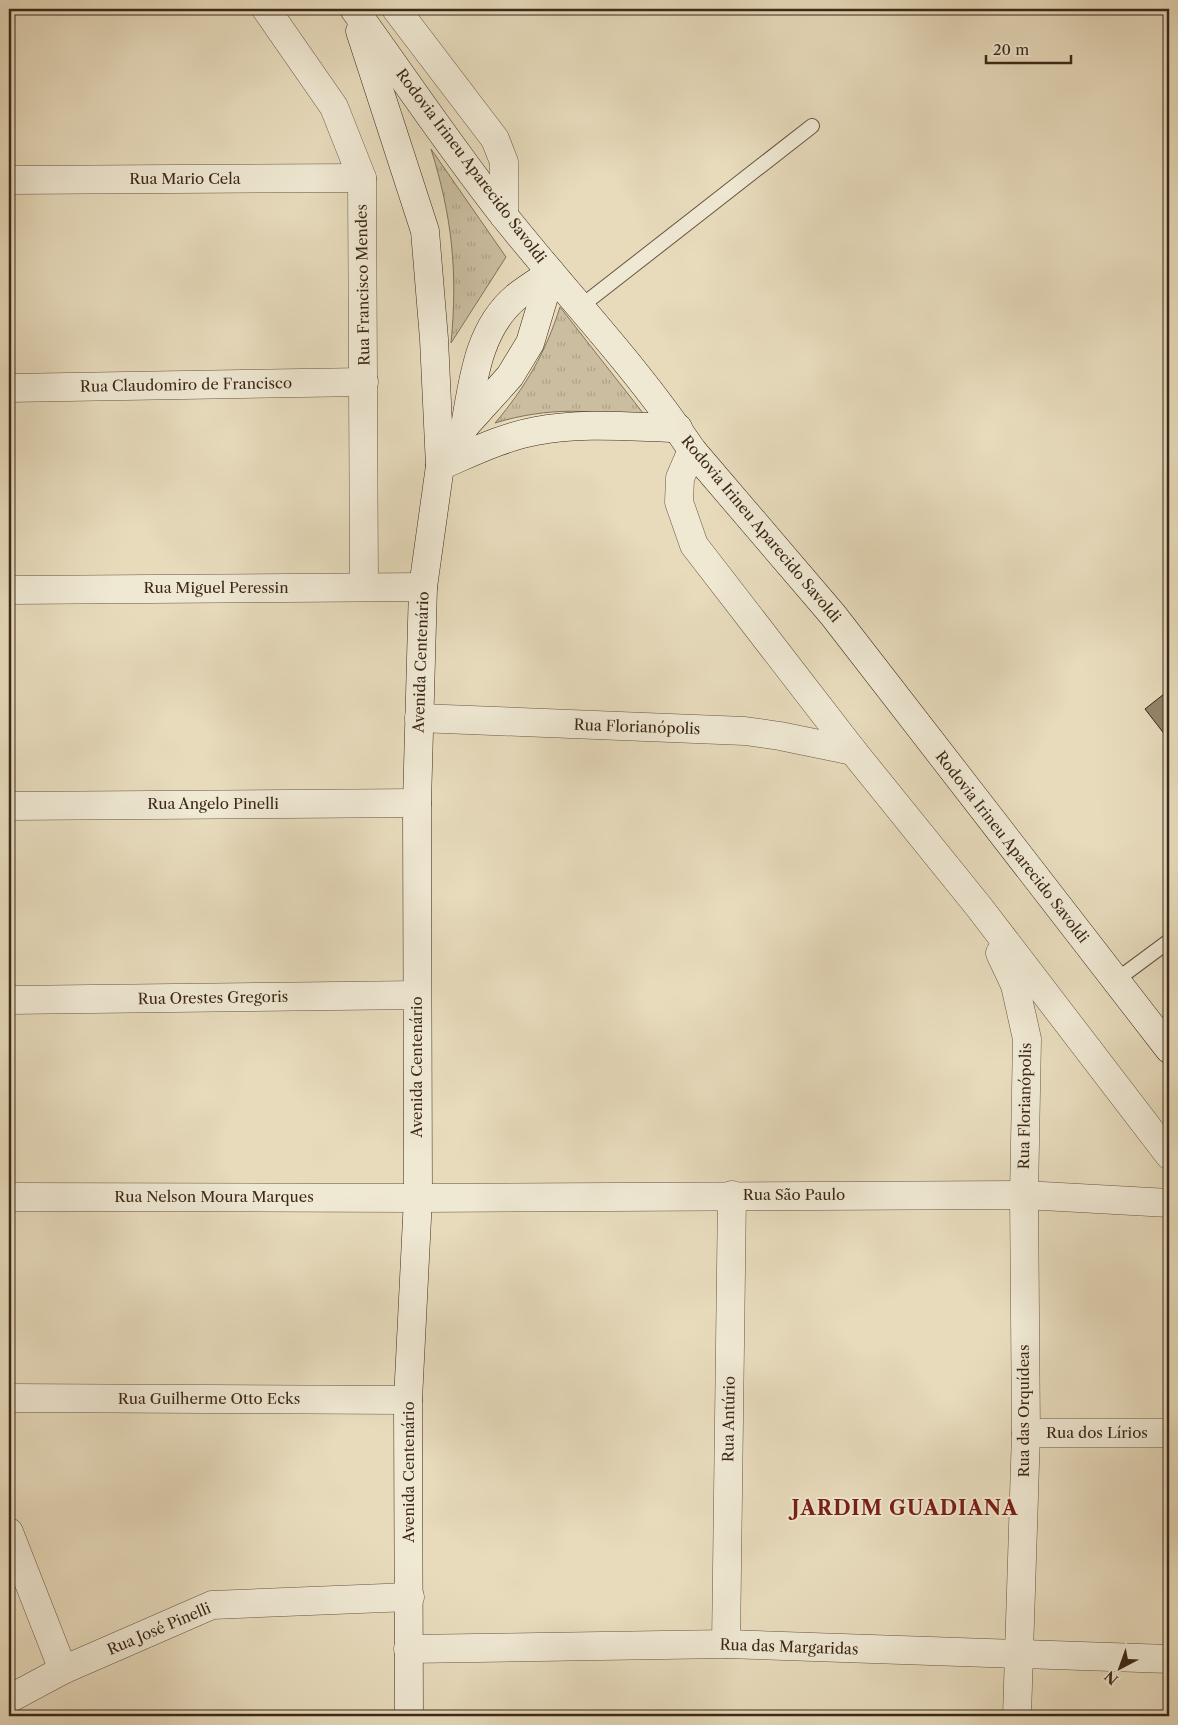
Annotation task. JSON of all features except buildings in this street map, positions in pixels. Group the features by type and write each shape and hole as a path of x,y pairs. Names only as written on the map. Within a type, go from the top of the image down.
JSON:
{"street":[{"name":"Rua Francisco Mendes","path":"266,9 334,107 362,178 364,587"},
{"name":"Rodovia Irineu Aparecido Savoldi","path":"353,9 504,216 580,307 685,439 833,615 1169,1049"},
{"path":"353,9 425,231 434,339 440,466 505,439 537,430 605,426 685,439 679,502 694,545 853,751 979,907 1169,1155"},
{"path":"396,9 495,139 504,162 504,216"},
{"name":"Rua Mario Cela","path":"9,180 362,178"},
{"name":"Avenida Centenário","path":"465,426 476,362 494,324 515,298 551,273"},
{"name":"Avenida Centenário","path":"409,1716 408,1400 418,1198 418,803 423,587 440,466 465,426 510,376 530,343 551,273"},
{"name":"Rua Claudomiro de Francisco","path":"9,388 364,382"},
{"name":"Rua Miguel Peressin","path":"9,590 423,587"},
{"name":"Rua Florianópolis","path":"419,718 745,731 853,751"},
{"name":"Rua Angelo Pinelli","path":"9,806 418,803"},
{"name":"Rua Florianópolis","path":"979,907 1015,985 1027,1039 1024,1195"},
{"name":"Rua Orestes Gregoris","path":"9,1000 417,995"},
{"name":"Rua Antúrio","path":"726,1644 732,1195"},
{"name":"Rua São Paulo","path":"418,1198 1024,1195 1169,1203"},
{"name":"Rua das Orquídeas","path":"1017,1716 1026,1433 1024,1195"},
{"name":"Rua Nelson Moura Marques","path":"9,1197 418,1198"},
{"name":"Rua Guilherme Otto Ecks","path":"9,1398 408,1400"},
{"name":"Rua dos Lírios","path":"1026,1433 1169,1433"},
{"path":"9,1532 63,1670"},
{"name":"Rua José Pinelli","path":"9,1699 63,1670 212,1605 410,1597"},
{"name":"Rua das Margaridas","path":"408,1649 726,1644 1169,1660"}],"lane":[{"path":"580,307 812,126"},
{"path":"1115,981 1169,941"}],"green space":[{"path":"431,149 506,257 451,343 454,293 452,245 444,198"},
{"path":"560,307 650,422 611,414 572,411 534,414 495,423 534,369"}],"district":[{"name":"JARDIM GUADIANA","path":"905,1508"}]}
